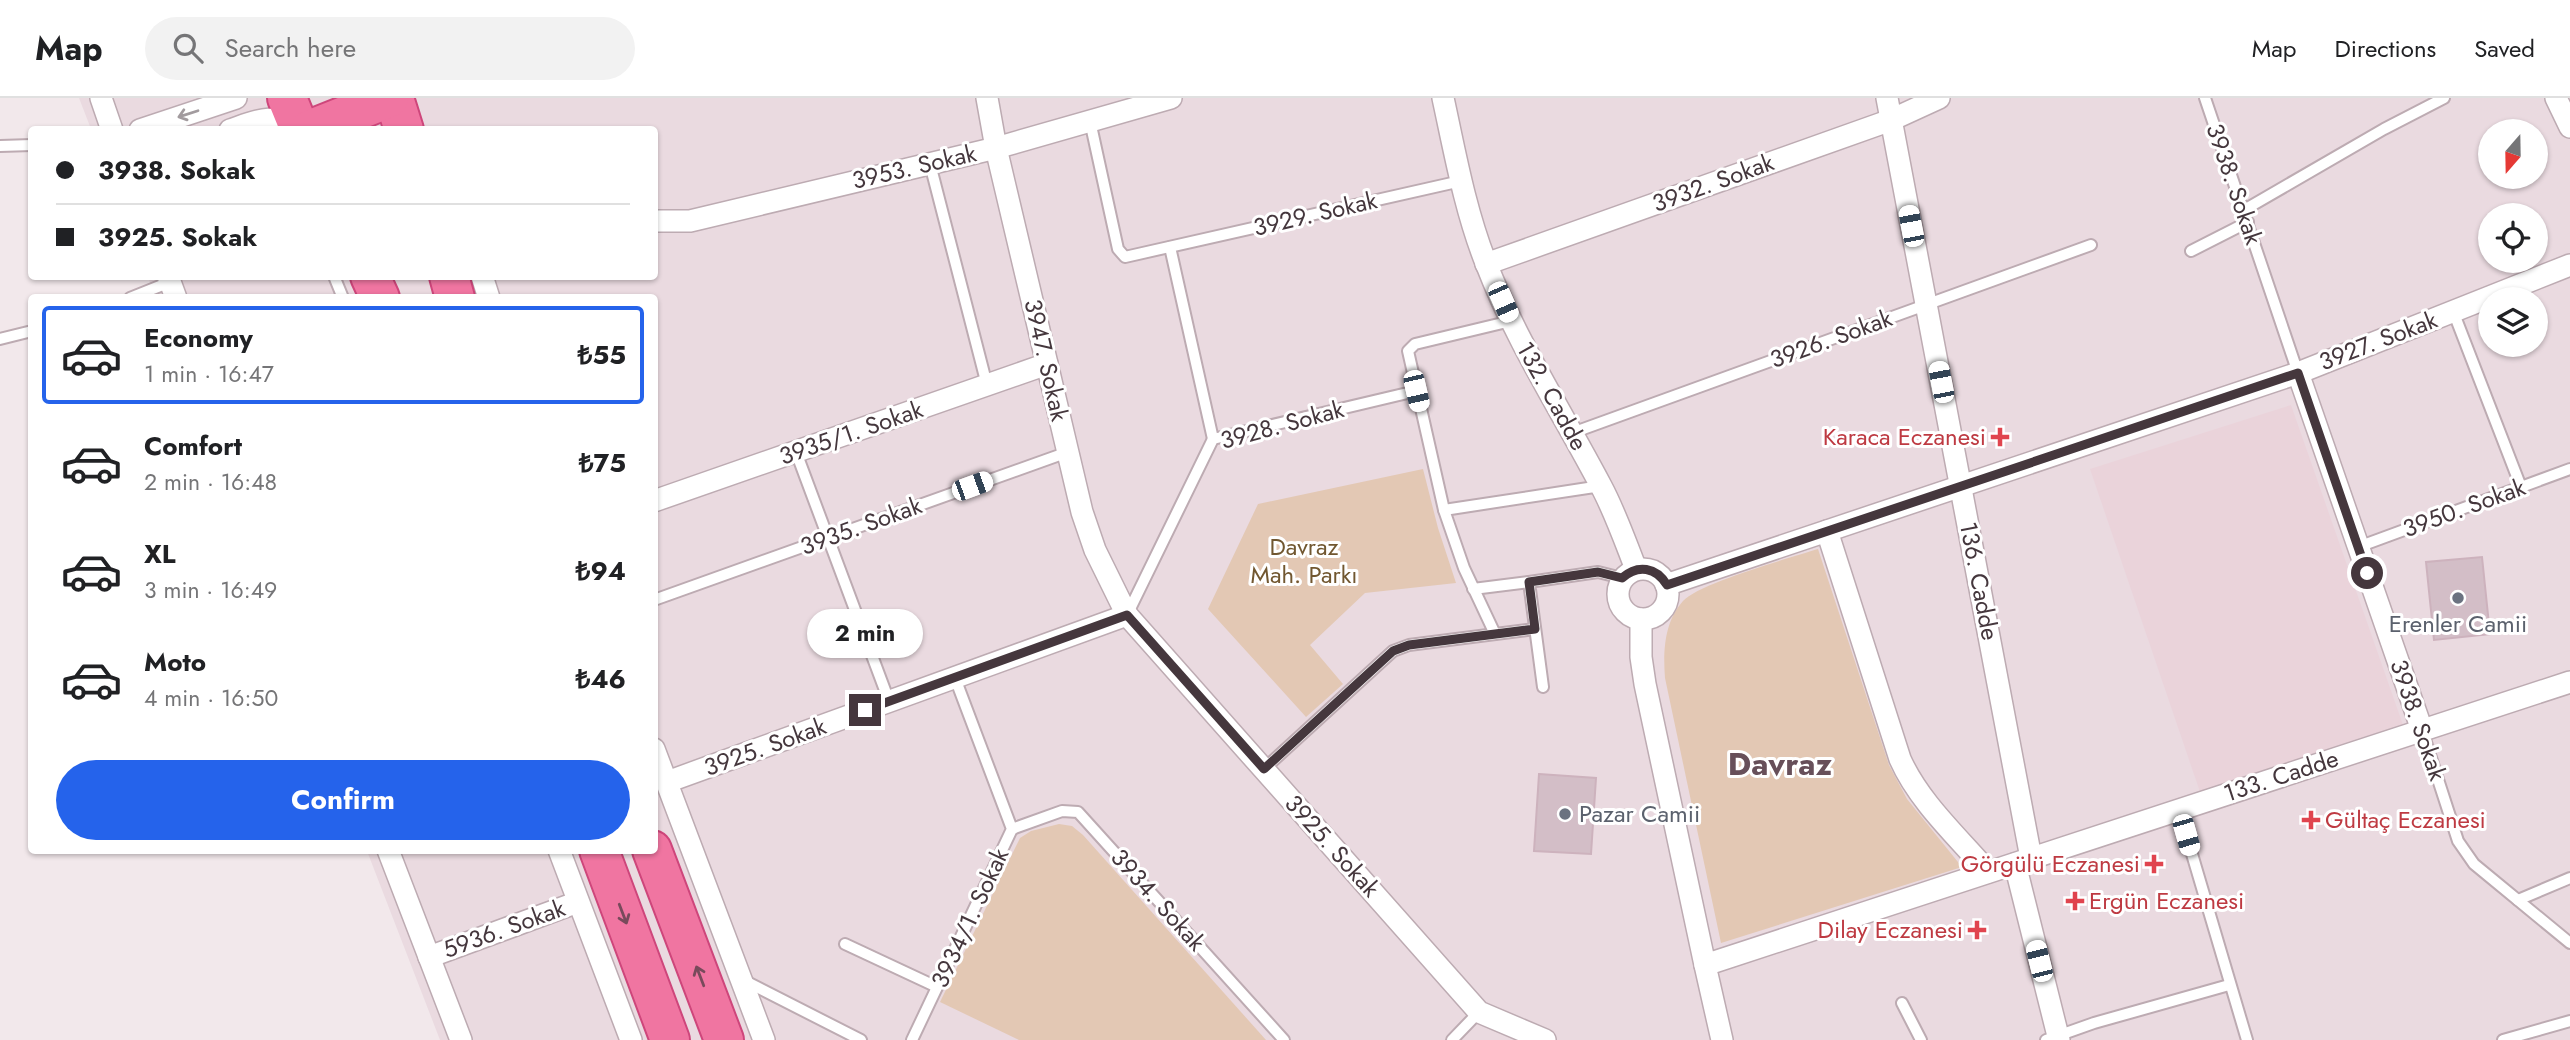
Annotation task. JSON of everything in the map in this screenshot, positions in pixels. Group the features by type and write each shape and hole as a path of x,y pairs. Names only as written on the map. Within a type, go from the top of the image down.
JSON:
{"highway":[{"path":"287,98 298,126"},
{"path":"319,126 391,98 402,126"},
{"path":"600,854 670,1040"},
{"path":"654,854 724,1040"}],"street":[{"path":"100,98 110,126"},
{"path":"152,126 236,98"},
{"name":"3947. Sokak","path":"987,98 996,148 1082,512 1095,550 1127,615"},
{"name":"3953. Sokak","path":"658,220 690,221 930,164 1171,98"},
{"name":"132. Cadde","path":"1443,98 1461,181 1486,264 1511,321 1616,517 1629,573"},
{"name":"136. Cadde","path":"1887,98 1961,485 2054,1038"},
{"name":"3932. Sokak","path":"1486,264 1891,120 1939,98"},
{"path":"2556,98 2570,127"},
{"path":"243,126 273,117 294,126"},
{"name":"3927. Sokak","path":"1667,585 2298,373 2570,265"},
{"name":"3935/1. Sokak","path":"658,501 1047,364"},
{"name":"3938. Sokak","path":"2298,373 2421,730"},
{"path":"1827,531 1907,775 1989,872"},
{"path":"1653,570 1667,585 1668,598 1665,606 1653,617 1642,619 1628,615 1618,601 1618,585 1629,573 1653,570"},
{"name":"3925. Sokak","path":"667,782 1127,615 1479,1012 1538,1039"},
{"path":"1642,619 1645,684 1722,1040"},
{"name":"133. Cadde","path":"1705,965 2570,682"},
{"path":"658,758 764,1040"},
{"path":"390,854 461,1040"},
{"path":"560,854 631,1040"},
{"name":"5936. Sokak","path":"429,957 578,902"}],"lane":[{"name":"3938. Sokak","path":"2204,98 2298,373"},
{"path":"2244,210 2384,129 2444,98"},
{"name":"3929. Sokak","path":"1090,121 1119,253 1125,257 1461,181"},
{"path":"0,146 28,145"},
{"path":"930,164 987,385"},
{"path":"2190,251 2248,222"},
{"name":"3926. Sokak","path":"1572,433 2091,245"},
{"path":"1170,247 1213,439"},
{"path":"143,294 171,285"},
{"path":"2453,312 2521,487"},
{"path":"1495,634 1473,589 1444,510 1408,355 1411,345 1511,321"},
{"path":"0,339 28,332"},
{"name":"3928. Sokak","path":"1127,615 1213,439 1416,391"},
{"path":"796,452 889,702"},
{"name":"3935. Sokak","path":"658,599 1068,452"},
{"name":"3950. Sokak","path":"2358,547 2570,468"},
{"path":"1444,510 1601,486"},
{"path":"1473,589 1598,572 1629,573"},
{"path":"1529,582 1543,687"},
{"path":"1264,769 1393,651 1409,645 1535,629"},
{"name":"3934/1. Sokak","path":"912,1040 1012,829 955,678"},
{"name":"3938. Sokak","path":"2421,730 2458,841 2465,853 2474,864 2570,943"},
{"path":"2179,810 2246,1040"},
{"name":"3934. Sokak","path":"1012,829 1062,811 1078,812 1284,1040"},
{"path":"2518,900 2570,878"},
{"path":"845,944 937,987"},
{"path":"742,979 861,1040"},
{"path":"2054,1038 2229,985"},
{"path":"1902,1003 1921,1040"},
{"path":"1455,1039 1479,1012"},
{"path":"2503,1040 2570,1021"}],"shaded area":[{"path":"79,98 2570,98 2570,1040 440,1040 368,854 658,854 658,294 154,294 149,280 658,280 658,126 90,126"},
{"path":"2291,405 2403,725 2200,792 2090,469"}],"green space":[{"name":"Davraz Mah. Parkı","path":"1423,469 1456,583 1365,593 1310,645 1343,684 1306,717 1208,609 1258,504"},
{"path":"1818,549 1889,765 1907,799 1962,867 1721,943 1665,678 1664,658 1668,628 1677,609 1692,594 1746,572"},
{"path":"1059,824 1072,826 1083,835 1266,1040 1019,1040 940,1002 1020,838 1031,831"}],"building":[{"name":"Erenler Camii","path":"2482,557 2490,634 2434,640 2426,562"},
{"name":"Pazar Camii","path":"1539,774 1596,778 1591,854 1534,851"}],"place":[{"name":"Karaca Eczanesi","path":"2000,437"},
{"name":"Erenler Camii","path":"2458,598"},
{"name":"Pazar Camii","path":"1565,814"},
{"name":"Gültaç Eczanesi","path":"2311,820"},
{"name":"Görgülü Eczanesi","path":"2154,864"},
{"name":"Ergün Eczanesi","path":"2075,901"},
{"name":"Dilay Eczanesi","path":"1977,930"}],"district":[{"name":"Davraz","path":"1780,764"}],"route":[{"path":"865,710 1127,615 1264,769 1393,651 1409,645 1535,629 1529,582 1598,572 1622,578 1629,572 1645,568 1660,575 1667,585 2298,373 2367,573"}]}
